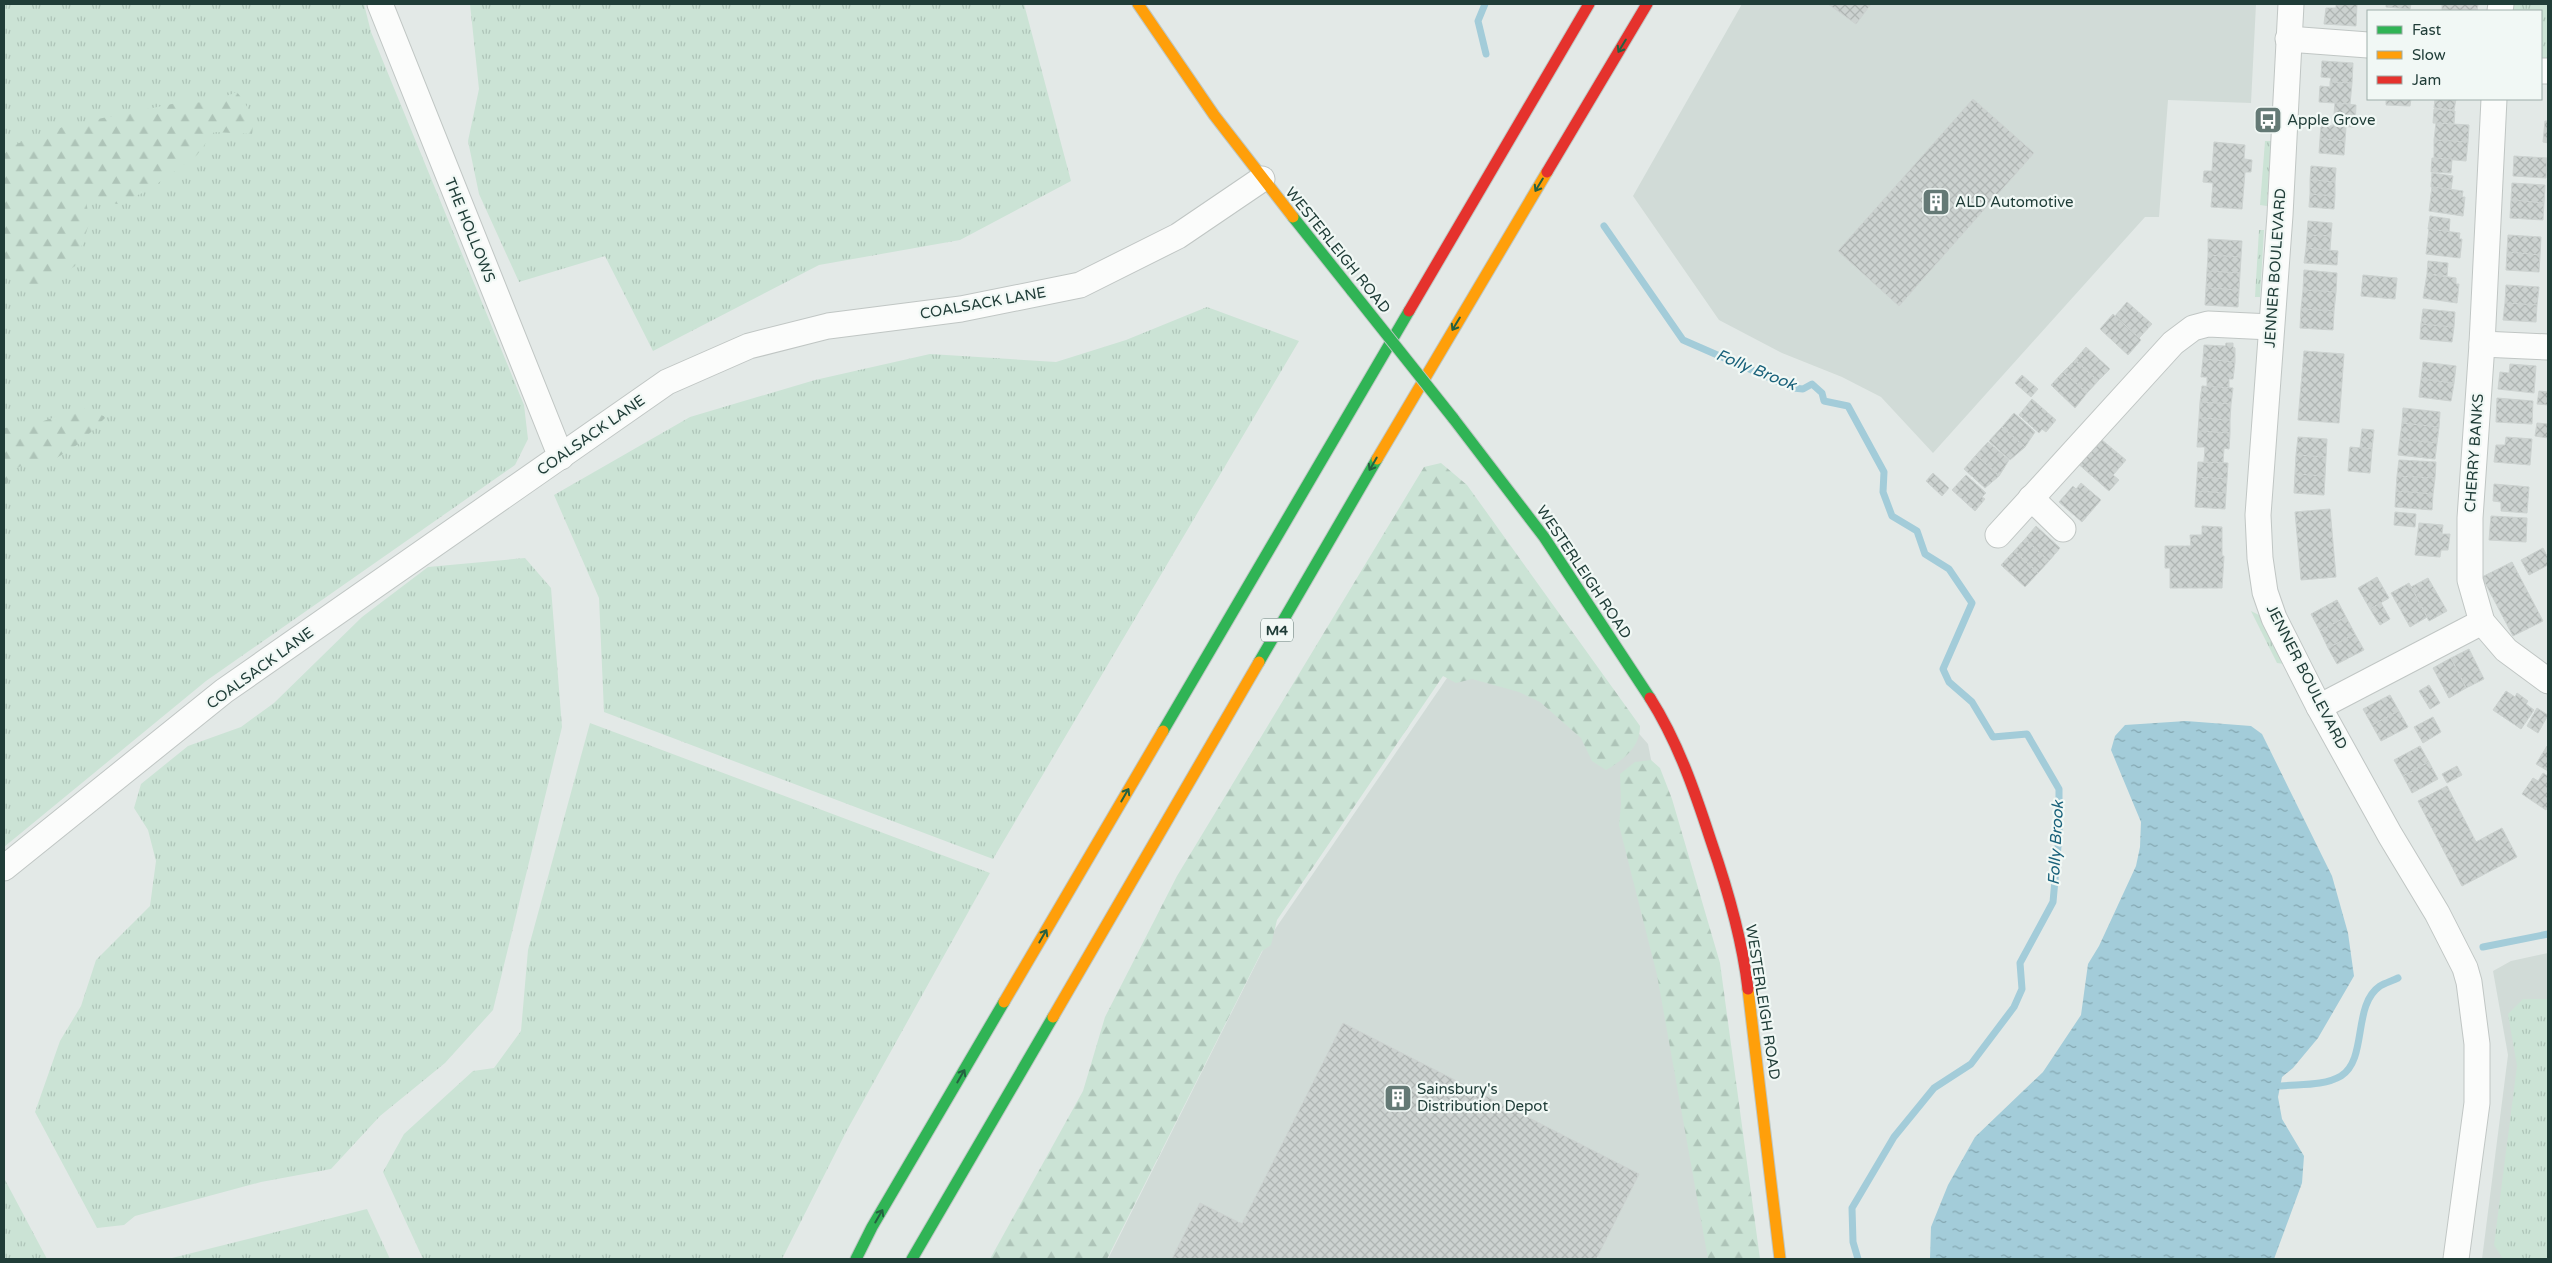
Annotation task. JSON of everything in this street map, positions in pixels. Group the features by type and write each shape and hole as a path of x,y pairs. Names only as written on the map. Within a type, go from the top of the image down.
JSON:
{"main road":[{"name":"WESTERLEIGH ROAD","path":"1138,4 1160,39 1262,179 1453,418 1544,537 1610,635 1665,722 1696,794 1733,907 1745,963 1780,1259"},
{"path":"856,1259 877,1218 1588,4"},
{"name":"M4","path":"912,1259 1407,406 1647,4"}],"street":[{"name":"THE HOLLOWS","path":"380,4 562,456"},
{"name":"JENNER BOULEVARD","path":"2290,4 2280,215 2258,515 2260,558 2265,592 2274,618 2319,707 2437,913 2465,968 2469,982 2477,1044 2477,1103 2456,1259"},
{"path":"2288,39 2367,45"},
{"name":"CHERRY BANKS","path":"2482,622 2470,580 2468,559 2482,344 2494,100"},
{"name":"COALSACK LANE","path":"4,868 224,691 667,382 749,346 828,326 961,308 1080,285 1178,236 1262,179"},
{"path":"1998,535 2173,343 2192,328 2208,324 2271,327"},
{"path":"2482,344 2548,347"},
{"path":"2031,498 2063,529"},
{"path":"2319,707 2482,622 2506,650 2548,680"}],"shaded area":[{"path":"1742,4 2256,4 2251,103 2168,100 2159,217 2145,217 1933,453 1881,397 1842,377 1782,353 1719,320 1633,196"},
{"path":"1510,586 1648,744 1748,1259 1108,1259 1269,938"},
{"path":"2548,953 2548,1259 2482,1259 2508,1055 2493,971 2511,961"}],"green space":[{"path":"4,4 364,4 371,32 524,405 528,439 515,465 206,681 4,847"},
{"path":"470,4 1024,4 1071,181 960,240 819,265 653,351 605,256 519,282 479,194 468,141 479,89"},
{"path":"2514,4 2548,4 2548,59 2542,58 2542,10 2513,10"},
{"path":"237,92 251,117 252,134 214,132 197,155 147,191 117,204 86,197 89,224 75,266 50,284 25,286 10,265 4,262 4,155 11,146 68,125 177,103 210,102"},
{"path":"2265,141 2271,141 2267,206 2260,205"},
{"path":"2259,230 2264,230 2260,297 2255,297"},
{"path":"1207,307 1299,341 993,859 604,712 599,598 554,495 690,417 815,380 930,354 1056,362 1126,340"},
{"path":"77,406 106,417 80,443 52,461 27,462 11,472 7,485 4,486 4,428 42,422"},
{"path":"1441,463 1467,485 1640,726 1634,747 1606,770 1592,761 1581,738 1540,702 1519,692 1472,679 1456,683 1443,676 1277,920 1271,945 1262,951 1107,1259 990,1259 1083,1091 1105,1017 1177,876 1424,467"},
{"path":"525,558 551,588 562,727 493,1010 445,1063 380,1116 331,1169 261,1182 135,1216 124,1225 97,1228 35,1112 60,1041 81,1006 96,960 150,906 156,861 148,830 134,808 141,784 188,746 241,727 274,703 362,617 428,567"},
{"path":"2251,611 2259,615 2284,664 2277,663"},
{"path":"590,723 990,873 846,1132 782,1259 423,1259 383,1172 404,1134 473,1071 494,1068 521,1031 528,950"},
{"path":"1651,760 1660,768 1672,799 1720,963 1760,1259 1708,1259 1657,975 1619,825 1621,804 1620,774 1635,762"},
{"path":"2523,999 2548,999 2548,1259 2503,1259 2494,1245 2517,1066 2508,1014"},
{"path":"4,1178 47,1259 4,1259"},
{"path":"367,1209 390,1259 168,1259"}],"water":[{"path":"2186,721 2251,726 2262,734 2332,876 2348,933 2354,976 2318,1038 2293,1068 2282,1077 2278,1097 2282,1119 2304,1156 2302,1183 2274,1259 1930,1259 1931,1227 1948,1185 1975,1137 2043,1072 2081,1015 2088,964 2099,946 2136,866 2140,847 2141,822 2111,750 2115,736 2125,725"}],"building":[{"path":"1828,4 1871,4 1856,24"},
{"path":"2336,4 2357,4 2356,26 2324,24 2326,8 2336,8"},
{"path":"2386,4 2411,4 2410,9 2386,7"},
{"path":"2442,4 2478,4 2477,10 2442,10"},
{"path":"2322,61 2353,63 2352,83 2330,82 2331,78 2321,77"},
{"path":"2330,82 2352,83 2350,104 2319,102 2320,86 2330,87"},
{"name":"ALD Automotive","path":"1973,99 2034,153 1899,306 1838,251"},
{"path":"2386,100 2411,100 2410,106 2386,105"},
{"path":"2435,100 2456,100 2454,110 2434,108"},
{"path":"2335,103 2356,105 2355,127 2333,126"},
{"path":"2434,109 2455,111 2454,124 2433,123"},
{"path":"2545,121 2548,121 2548,143 2543,142"},
{"path":"2436,123 2469,125 2468,142 2434,140"},
{"path":"2321,125 2346,127 2345,141 2320,139"},
{"path":"2320,139 2345,141 2344,155 2319,153"},
{"path":"2434,140 2468,142 2466,161 2434,158"},
{"path":"2214,142 2245,145 2244,159 2252,160 2251,172 2245,172 2242,209 2211,207 2213,183 2203,182 2204,171 2212,171"},
{"path":"2514,156 2547,158 2546,178 2513,176"},
{"path":"2432,158 2452,159 2451,173 2431,172"},
{"path":"2311,166 2336,168 2335,182 2310,180"},
{"path":"2432,173 2453,176 2451,189 2431,187"},
{"path":"2310,180 2335,182 2335,196 2310,194"},
{"path":"2512,183 2545,185 2544,203 2511,200"},
{"path":"2432,187 2463,191 2462,197 2465,197 2463,216 2429,211"},
{"path":"2310,194 2335,196 2334,209 2309,207"},
{"path":"2511,200 2544,203 2543,220 2510,218"},
{"path":"2430,216 2450,219 2449,232 2428,229"},
{"path":"2308,221 2332,223 2331,236 2307,235"},
{"path":"2429,229 2460,233 2459,239 2462,239 2460,258 2426,254"},
{"path":"2307,235 2331,236 2330,250 2306,248"},
{"path":"2508,235 2541,237 2540,255 2507,252"},
{"path":"2208,239 2242,241 2241,257 2208,255"},
{"path":"2306,248 2338,251 2337,265 2304,263"},
{"path":"2507,252 2540,255 2539,272 2506,270"},
{"path":"2208,255 2241,257 2240,273 2207,271"},
{"path":"2428,261 2448,263 2447,276 2427,274"},
{"path":"2304,270 2337,273 2336,292 2303,290"},
{"path":"2207,271 2240,273 2239,290 2206,288"},
{"path":"2427,274 2456,278 2456,284 2459,284 2457,303 2423,298"},
{"path":"2363,275 2397,278 2395,299 2361,296"},
{"path":"2506,285 2539,287 2537,305 2505,303"},
{"path":"2206,288 2239,290 2238,307 2205,305"},
{"path":"2303,290 2336,292 2334,311 2301,309"},
{"path":"2127,302 2152,324 2139,338 2115,316"},
{"path":"2505,303 2537,305 2536,322 2503,320"},
{"path":"2301,309 2334,311 2333,330 2300,328"},
{"path":"2423,309 2455,312 2454,327 2421,324"},
{"path":"2113,314 2141,340 2128,355 2100,329"},
{"path":"2421,324 2454,327 2452,342 2420,339"},
{"path":"2226,343 2233,343 2235,362 2203,359 2204,345 2225,346"},
{"path":"2086,347 2110,369 2098,381 2075,360"},
{"path":"2304,351 2344,354 2339,423 2298,420"},
{"path":"2203,359 2235,362 2233,379 2229,379 2229,388 2207,387 2207,377 2201,377"},
{"path":"2075,360 2098,381 2087,393 2063,372"},
{"path":"2423,362 2456,366 2454,383 2421,379"},
{"path":"2510,364 2536,366 2534,393 2498,389 2500,372 2509,373"},
{"path":"2063,372 2087,393 2075,408 2051,385"},
{"path":"2022,375 2038,389 2031,397 2015,383"},
{"path":"2421,379 2454,383 2451,401 2419,397"},
{"path":"2202,386 2233,388 2231,404 2200,402"},
{"path":"2539,391 2548,392 2548,405 2537,404"},
{"path":"2497,398 2533,401 2532,424 2496,422"},
{"path":"2032,399 2056,420 2046,432 2042,429 2039,433 2019,415"},
{"path":"2200,402 2231,404 2230,420 2199,418"},
{"path":"2403,408 2440,412 2439,427 2402,423"},
{"path":"2014,413 2035,432 2025,447 2002,427"},
{"path":"2199,418 2230,420 2230,433 2198,431"},
{"path":"2402,423 2439,427 2437,443 2400,439"},
{"path":"2537,423 2548,424 2548,438 2535,436"},
{"path":"2002,427 2025,447 2010,460 1989,441"},
{"path":"2362,429 2374,430 2372,449 2360,448"},
{"path":"2198,431 2230,433 2229,449 2224,448 2223,463 2204,462 2205,447 2197,447"},
{"path":"2298,437 2327,439 2326,457 2296,455"},
{"path":"2506,437 2532,439 2530,465 2494,462 2496,445 2505,445"},
{"path":"2400,439 2437,443 2435,459 2398,455"},
{"path":"2102,440 2126,460 2113,475 2119,480 2109,491 2075,461 2090,444 2095,448"},
{"path":"1988,442 2009,460 1999,476 1976,455"},
{"path":"2350,447 2372,449 2370,473 2348,471"},
{"path":"1976,455 1999,476 1985,488 1964,469"},
{"path":"2296,455 2326,457 2325,476 2295,474"},
{"path":"2399,460 2436,462 2435,478 2397,476"},
{"path":"2198,462 2228,463 2227,479 2197,477"},
{"path":"1933,473 1949,488 1942,496 1926,481"},
{"path":"2295,474 2325,476 2324,495 2294,493"},
{"path":"1966,475 1986,493 1982,497 1985,499 1975,511 1952,490"},
{"path":"2397,476 2435,478 2433,494 2396,491"},
{"path":"2197,477 2227,479 2226,493 2196,491"},
{"path":"2081,483 2101,500 2082,522 2059,502 2073,486 2076,489"},
{"path":"2494,484 2529,487 2527,513 2501,511 2501,502 2493,501"},
{"path":"2196,491 2226,493 2225,509 2195,507"},
{"path":"2396,491 2433,494 2432,510 2395,507"},
{"path":"2330,509 2336,577 2301,580 2295,512"},
{"path":"2395,512 2416,514 2415,527 2394,525"},
{"path":"2491,516 2527,518 2526,542 2489,540"},
{"path":"2419,523 2443,525 2442,534 2450,534 2448,550 2441,550 2440,557 2415,555"},
{"path":"2036,526 2060,548 2049,561 2025,539"},
{"path":"2202,526 2222,527 2222,556 2224,556 2222,588 2170,588 2170,568 2165,568 2165,546 2191,546 2190,535 2202,535"},
{"path":"2025,539 2049,561 2038,573 2014,551"},
{"path":"2543,548 2548,558 2548,565 2529,575 2521,560"},
{"path":"2014,551 2038,573 2025,587 2001,565"},
{"path":"2512,562 2543,621 2513,636 2482,577"},
{"path":"2377,577 2389,598 2370,609 2358,588"},
{"path":"2428,578 2447,611 2429,621 2411,587"},
{"path":"2409,583 2427,617 2410,627 2391,593"},
{"path":"2337,600 2346,617 2320,631 2311,614"},
{"path":"2381,603 2390,619 2380,625 2370,609"},
{"path":"2346,617 2355,634 2328,648 2320,631"},
{"path":"2355,634 2364,650 2337,664 2328,648"},
{"path":"2469,649 2484,679 2466,688 2451,658"},
{"path":"2451,658 2466,688 2449,698 2433,668"},
{"path":"2429,685 2440,703 2430,709 2419,691"},
{"path":"2506,691 2515,697 2517,693 2528,701 2526,704 2534,710 2521,729 2493,710"},
{"path":"2390,695 2399,711 2372,725 2363,709"},
{"path":"2537,708 2548,715 2538,733 2527,726"},
{"path":"2399,711 2408,727 2381,741 2372,725"},
{"path":"2433,717 2441,732 2423,743 2414,727"},
{"path":"2420,746 2429,762 2403,776 2394,760"},
{"path":"2548,747 2548,771 2536,764"},
{"path":"2429,762 2438,779 2412,793 2403,776"},
{"path":"2457,766 2462,775 2447,783 2442,774"},
{"path":"2543,773 2548,776 2548,806 2546,810 2522,794 2533,778 2538,781"},
{"path":"2447,786 2476,842 2502,828 2517,857 2462,886 2418,801"},
{"name":"Sainsbury's Distribution Depot","path":"1343,1023 1639,1174 1596,1259 1172,1259 1200,1203 1242,1224"}],"waterway":[{"name":"Folly Brook","path":"1485,4 1478,21 1486,54"},
{"name":"Folly Brook","path":"1604,226 1683,340 1793,388 1803,389 1812,384 1822,393 1824,401 1848,406 1884,472 1883,492 1892,516 1917,531 1925,554 1949,569 1972,603 1943,669 1949,682 1972,702 1993,737 2027,734 2059,789 2059,835 2053,902 2020,963 2022,989 2014,1007 1971,1064 1934,1088 1894,1137 1852,1208 1853,1242 1858,1259"},
{"path":"2483,947 2548,934"},
{"path":"2281,1086 2327,1082 2341,1076 2349,1068 2355,1057 2362,1018 2371,995 2380,986 2398,978"}],"traffic: fast":[{"path":"1293,217 1352,291"},
{"path":"1352,291 1453,418"},
{"path":"1163,731 1409,311"},
{"path":"1453,418 1544,537 1650,698"},
{"path":"1259,662 1377,459"},
{"path":"856,1259 872,1227 1004,1002"},
{"path":"912,1259 1053,1017"}],"traffic: slow":[{"path":"1138,4 1214,115 1293,217"},
{"path":"1377,459 1547,172"},
{"path":"1053,1017 1259,662"},
{"path":"1004,1002 1163,731"},
{"path":"1748,989 1780,1259"}],"traffic: jam":[{"path":"1409,311 1589,4"},
{"path":"1547,172 1647,4"},
{"path":"1650,698 1677,750 1705,823 1734,914 1748,989"}],"place":[{"name":"Apple Grove","path":"2268,120"},
{"name":"ALD Automotive","path":"1936,202"},
{"name":"Sainsbury's Distribution Depot","path":"1398,1098"}]}
